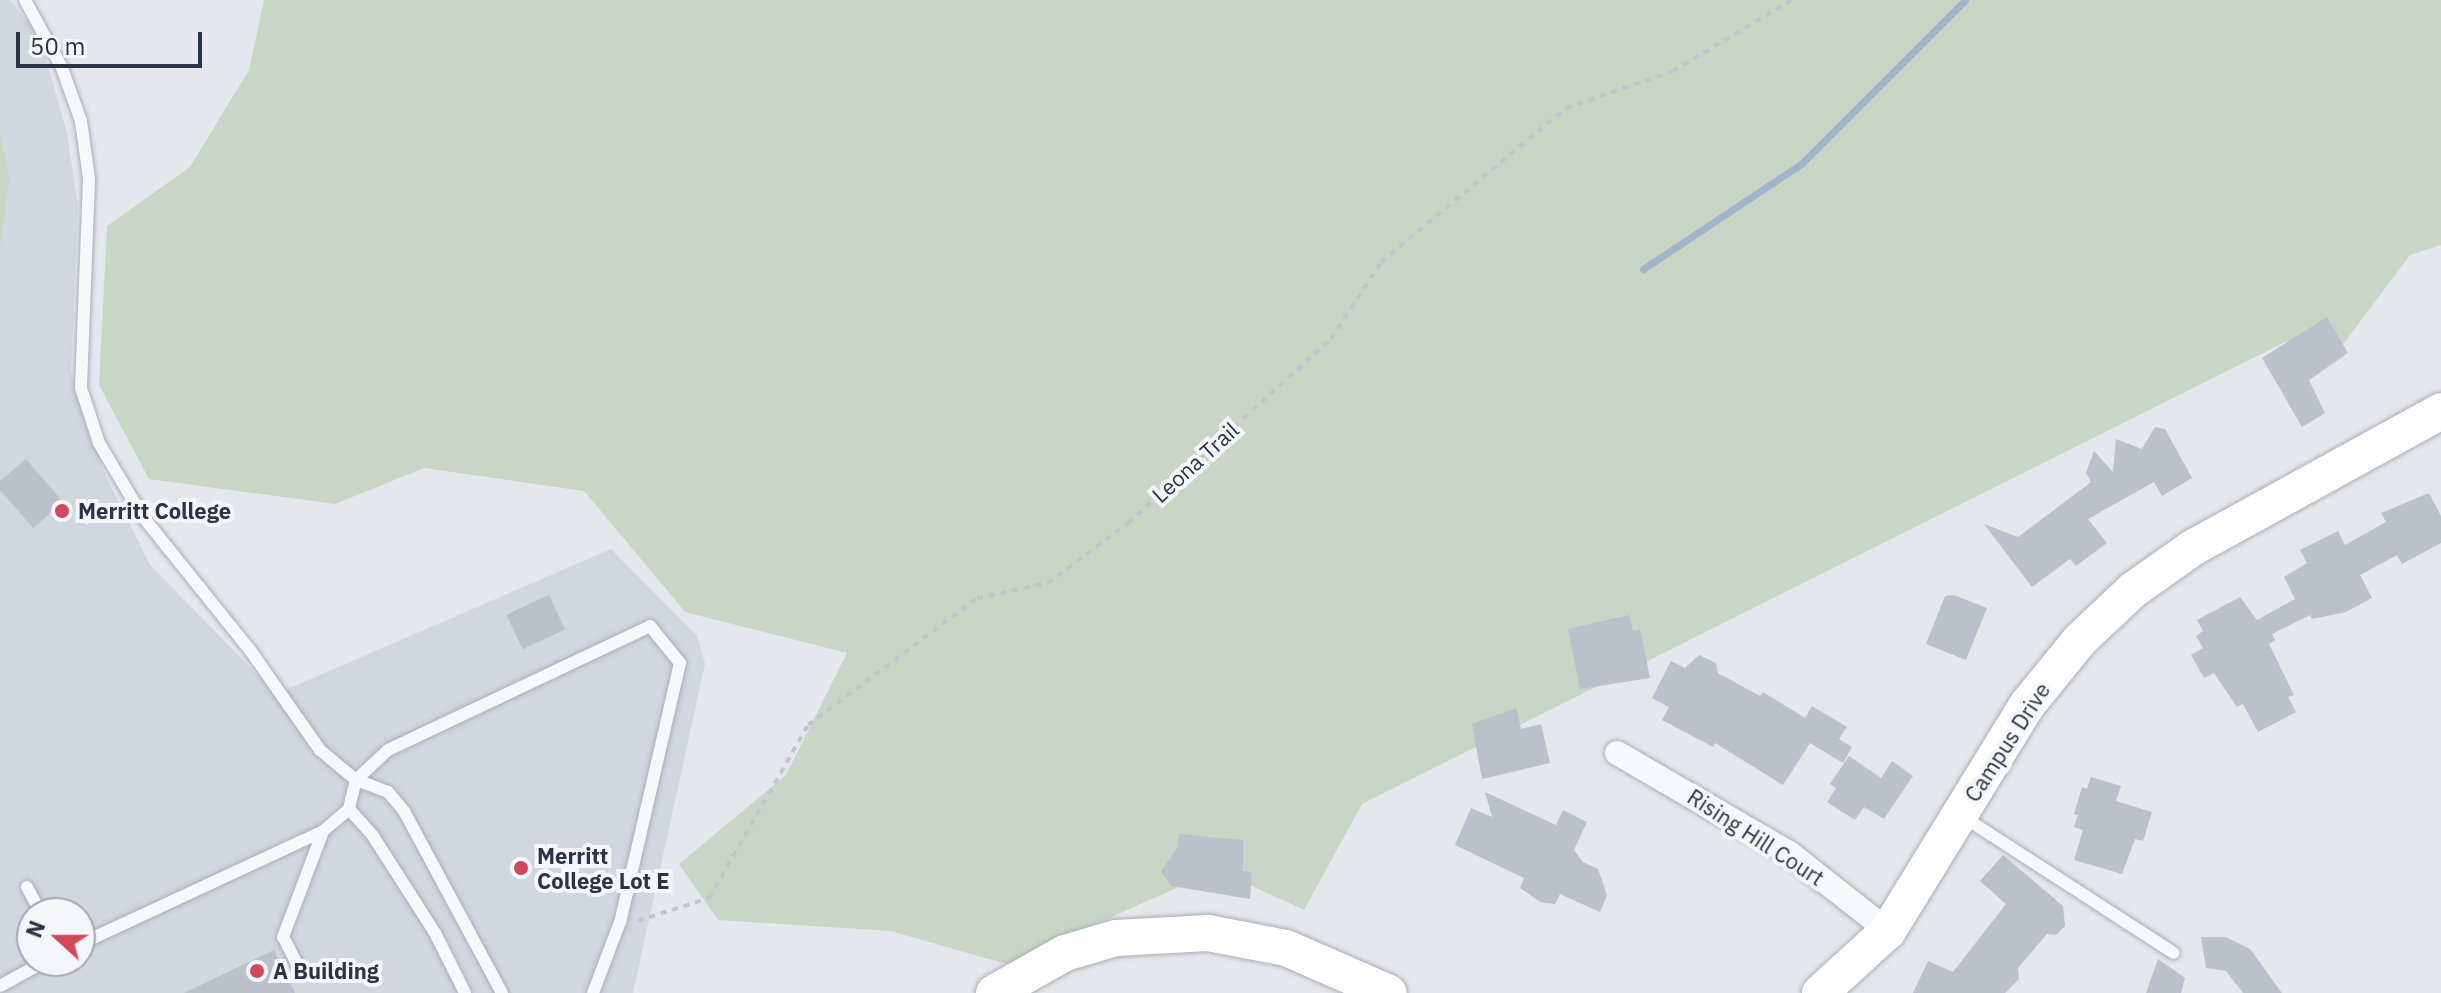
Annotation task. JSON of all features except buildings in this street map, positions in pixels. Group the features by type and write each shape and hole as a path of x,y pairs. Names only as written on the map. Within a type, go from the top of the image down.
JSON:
{"street":[{"name":"Campus Drive","path":"1820,993 1888,931 2027,705 2080,640 2133,590 2194,547 2441,411"},
{"name":"Rising Hill Court","path":"1617,753 1789,853 1888,931"},
{"path":"994,993 1065,953 1116,938 1208,933 1286,948 1389,993"}],"lane":[{"path":"25,0 62,68 81,121 89,179 81,388 99,443 143,517 250,650 320,750 356,780 388,792 404,811 502,993"},
{"path":"96,937 323,831 349,809 356,780 388,750 650,626 680,663 620,922 593,993"},
{"path":"349,809 373,836 427,921 465,993"},
{"path":"1959,815 2174,953"},
{"path":"297,964 283,937 323,831"},
{"path":"27,887 32,897"}],"path":[{"name":"Leona Trail","path":"620,922 652,920 709,898 808,725 977,598 1048,583 1128,523 1331,339 1381,262 1566,108 1673,71 1792,0"}],"shaded area":[{"name":"Merritt College","path":"0,0 10,0 39,35 67,133 78,206 71,372 104,472 150,565 276,694 611,549 697,636 705,664 633,993 0,993"}],"green space":[{"path":"264,0 2441,0 2441,245 2410,255 2329,363 2287,341 1362,804 1304,910 1217,870 1006,964 891,931 718,920 679,864 786,775 847,653 685,612 584,491 424,468 335,504 149,479 99,385 107,226 190,167 249,70"},
{"path":"0,131 9,177 0,248"}],"waterway":[{"path":"1643,269 1801,164 1965,0"}],"place":[{"name":"Merritt College","path":"62,511"},
{"name":"Merritt College Lot E","path":"521,868"},
{"name":"A Building","path":"257,971"}]}
